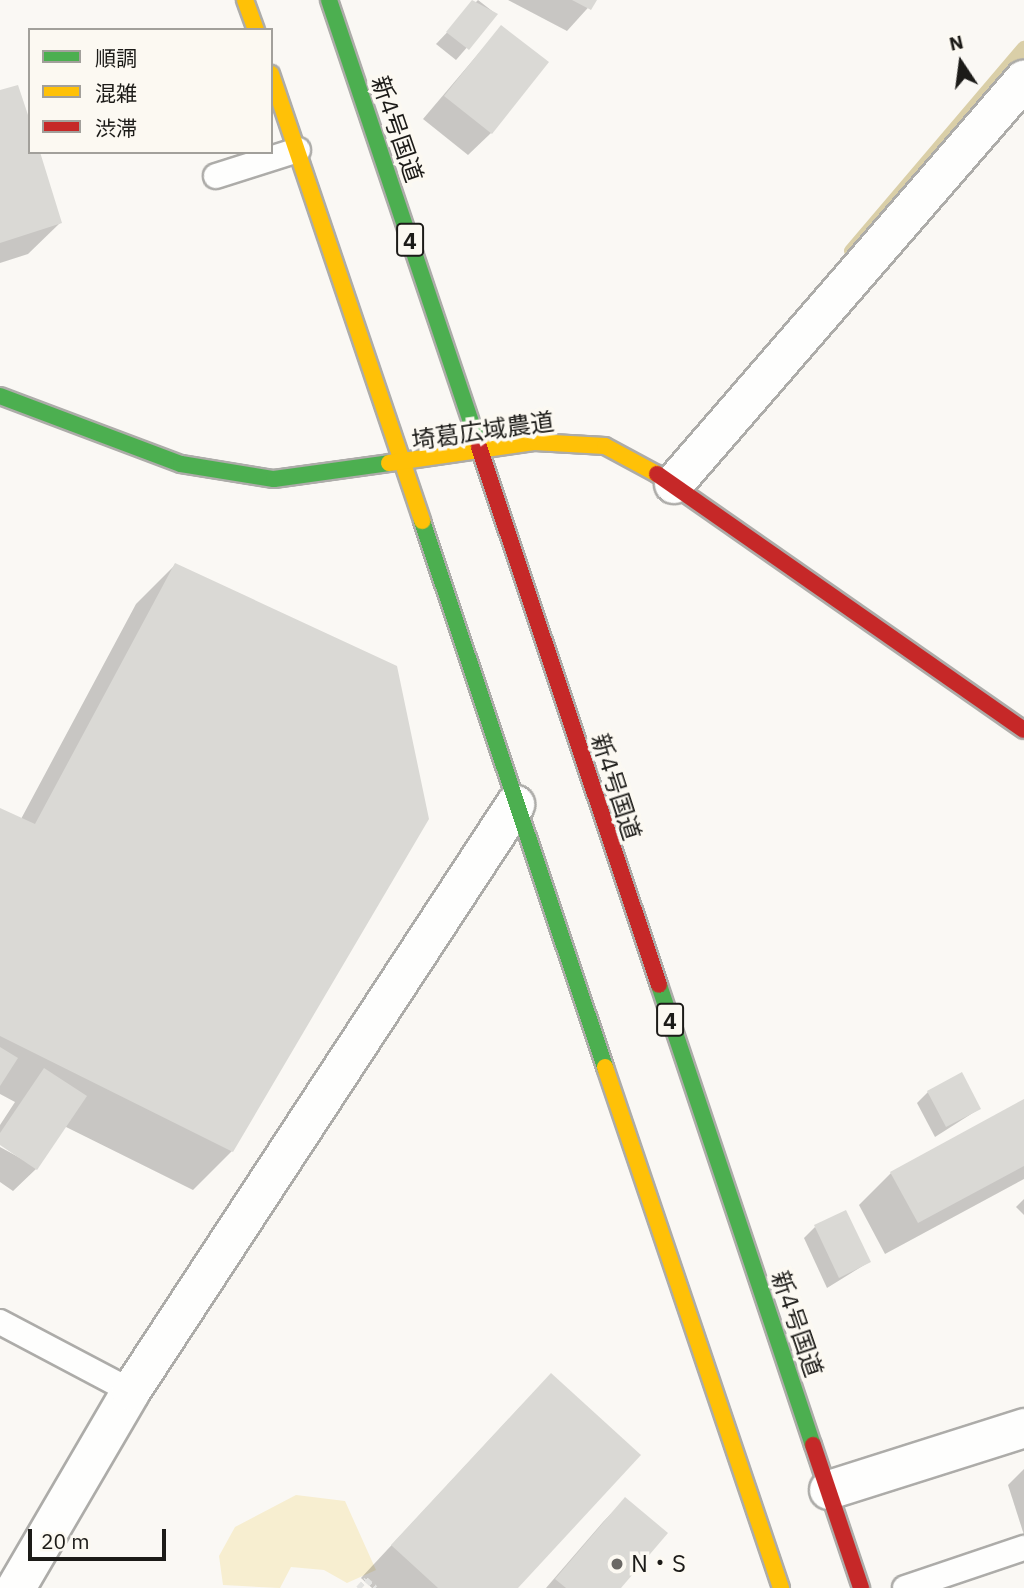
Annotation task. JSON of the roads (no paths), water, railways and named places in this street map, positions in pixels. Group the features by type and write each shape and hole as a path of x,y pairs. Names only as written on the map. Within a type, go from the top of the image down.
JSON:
{"main road":[{"path":"245,0 255,28"},
{"name":"新4号国道","path":"329,0 861,1588"},
{"path":"273,80 515,805 781,1588"},
{"name":"埼葛広域農道","path":"0,396 181,464 274,479 401,465 560,441 605,446 674,484 1024,730"}],"street":[{"path":"674,484 1024,80"},
{"path":"16,1588 131,1391 515,805"},
{"path":"829,1490 1024,1428"}],"lane":[{"path":"216,176 298,150"},
{"path":"0,1322 131,1391"},
{"path":"905,1588 1024,1548"}],"waterway":[{"path":"851,251 1024,48"}],"place":[{"name":"N・S","path":"617,1564"}]}
